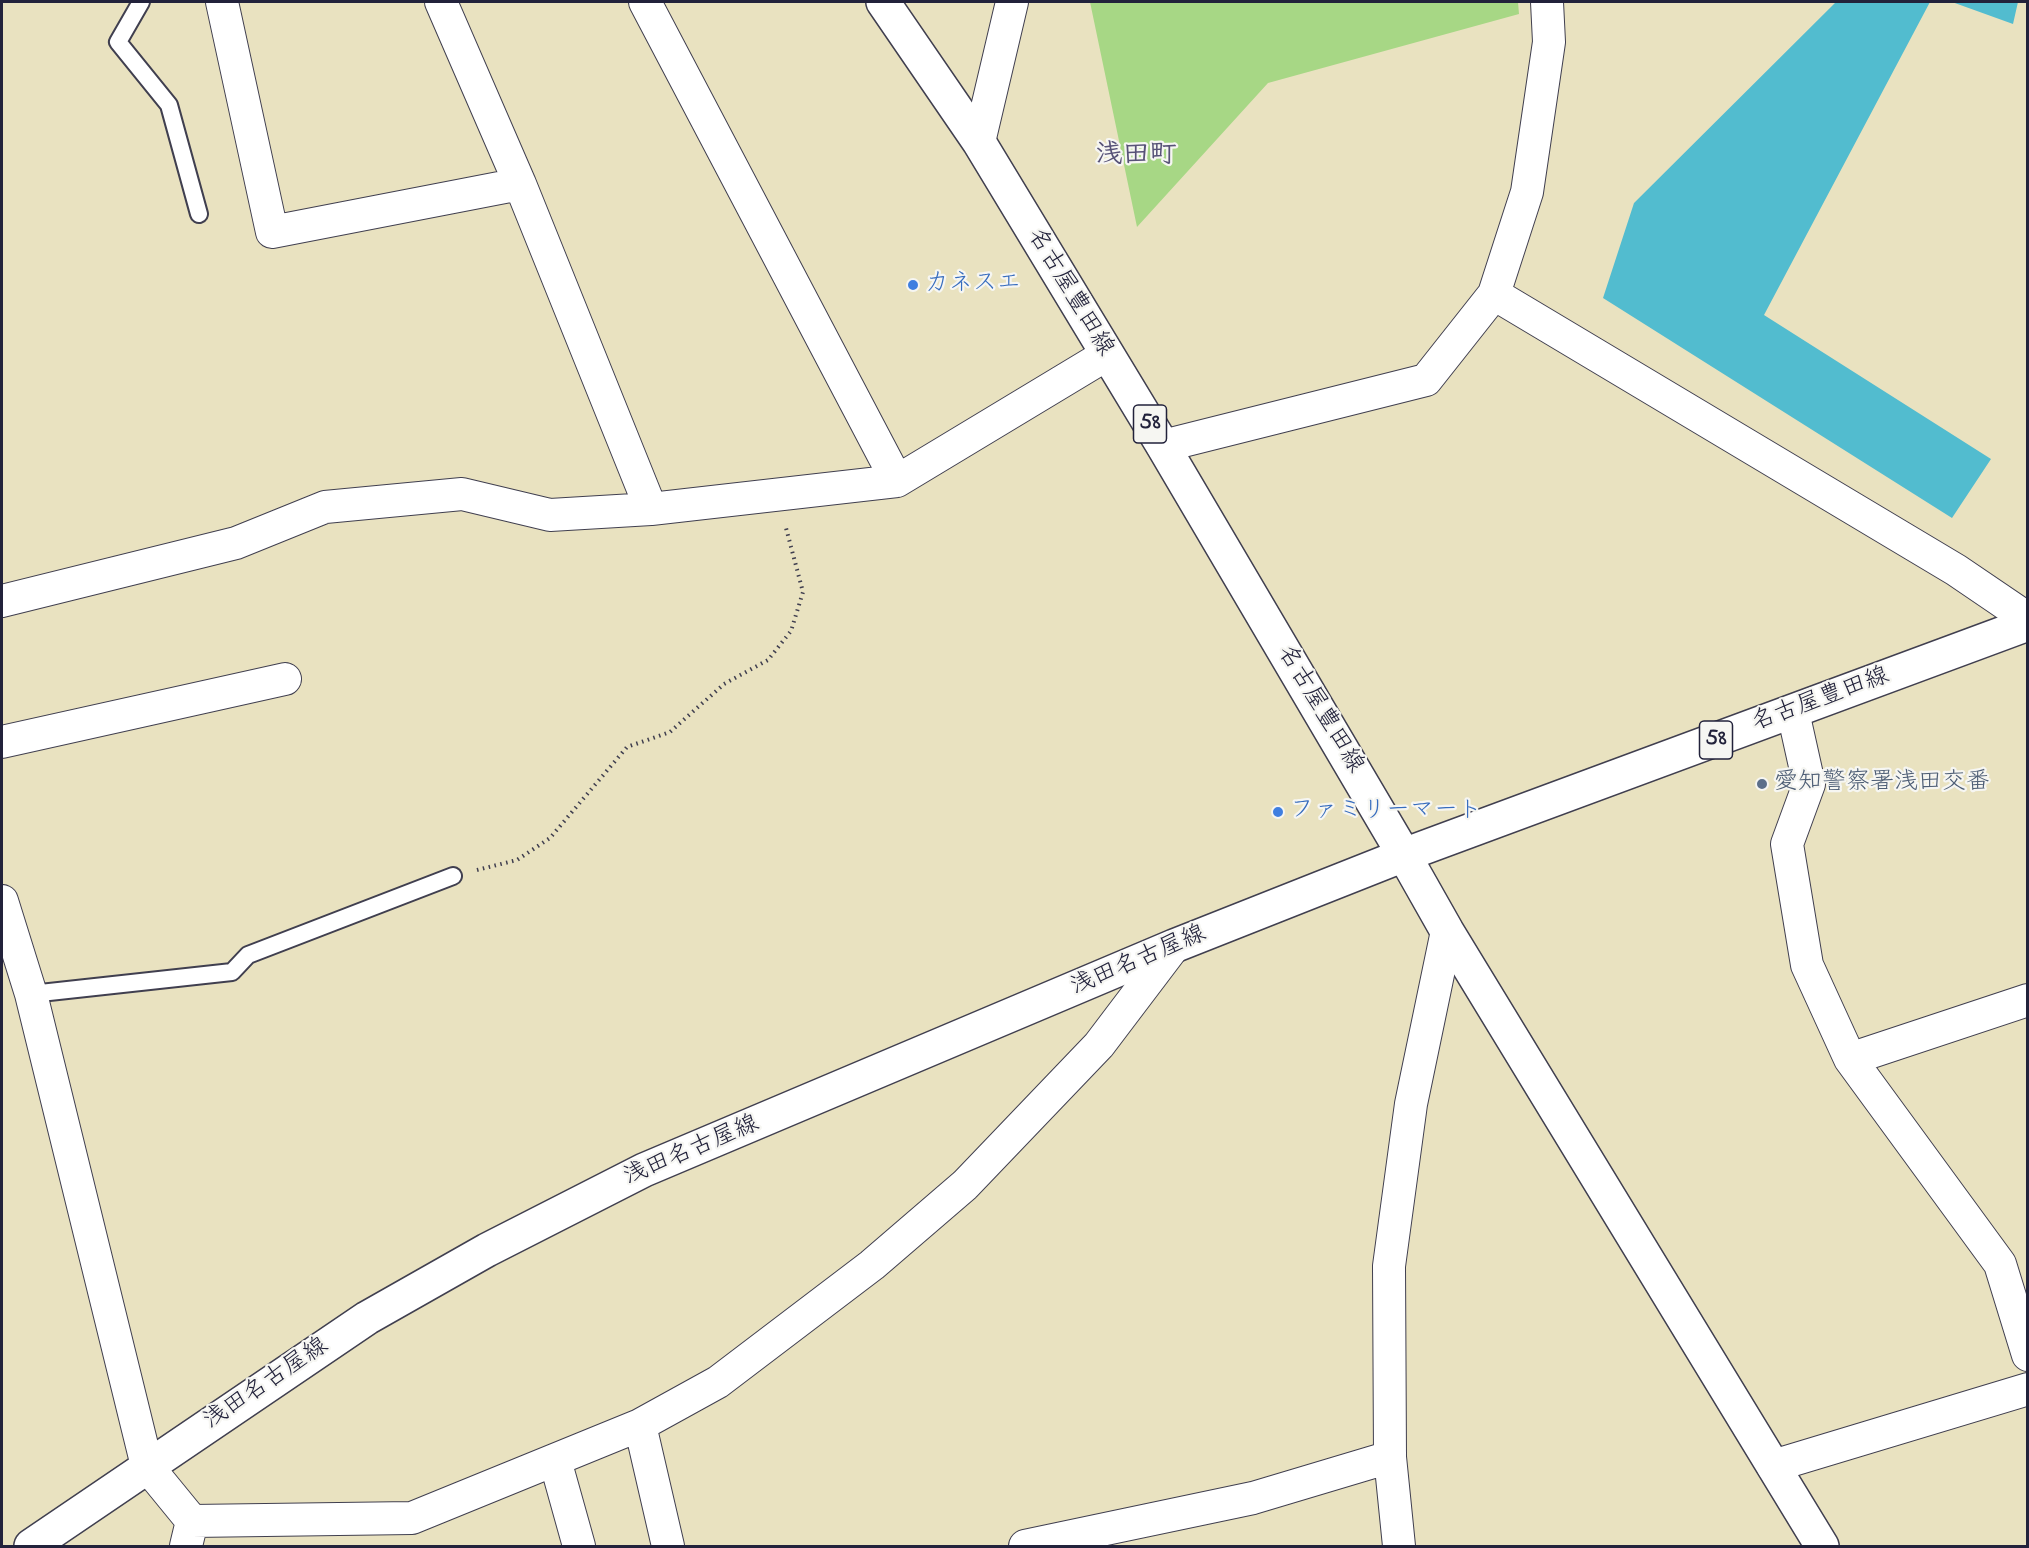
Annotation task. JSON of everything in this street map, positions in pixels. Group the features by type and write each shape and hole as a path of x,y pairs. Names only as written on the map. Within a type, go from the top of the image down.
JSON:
{"main road":[{"name":"名古屋豊田線","path":"883,2 979,142 1163,446 1404,855 2028,624"},
{"path":"1404,855 1822,1546"},
{"name":"浅田名古屋線","path":"31,1546 368,1318 487,1250 644,1170 934,1050 1174,946 1404,855"}],"street":[{"path":"222,2 272,232 520,184"},
{"path":"441,2 520,184 651,509"},
{"path":"645,2 897,481"},
{"path":"979,142 1012,2"},
{"path":"1163,446 1426,380 1494,294 1527,192 1549,42 1547,2"},
{"path":"1494,294 1956,570 2028,620"},
{"path":"2,601 236,543 325,507 462,494 550,515 651,509 897,481 1106,355"},
{"path":"2,742 285,679"},
{"path":"1793,712 1809,784 1787,844 1807,964 1850,1059 2000,1264 2028,1355"},
{"path":"2,901 31,994 147,1466 189,1534 412,1518 640,1425 718,1382 872,1265 965,1185 1099,1046 1174,946"},
{"path":"1400,1546 1390,1457 1389,1266 1411,1104 1448,931"},
{"path":"1850,1059 2028,1000"},
{"path":"1773,1466 2028,1389"},
{"path":"640,1425 668,1546"},
{"path":"1025,1546 1253,1498 1390,1457"},
{"path":"555,1461 579,1546"}],"lane":[{"path":"141,2 118,42 169,105 199,214"},
{"path":"31,994 232,972 248,955 453,876"}],"path":[{"path":"453,876 517,860 550,838 627,747 670,732 724,684 768,660 791,631 803,592 778,495"}],"green space":[{"path":"1090,2 1518,2 1519,14 1268,83 1137,227"}],"water":[{"path":"1836,2 1930,2 1764,315 1991,459 1952,518 1603,298 1634,203"},
{"path":"1952,2 2018,2 2013,24"}],"place":[{"name":"カネスエ","path":"913,285"},
{"name":"愛知警察署浅田交番","path":"1762,784"},
{"name":"ファミリーマート","path":"1278,812"}],"district":[{"name":"浅田町","path":"1136,158"}]}
